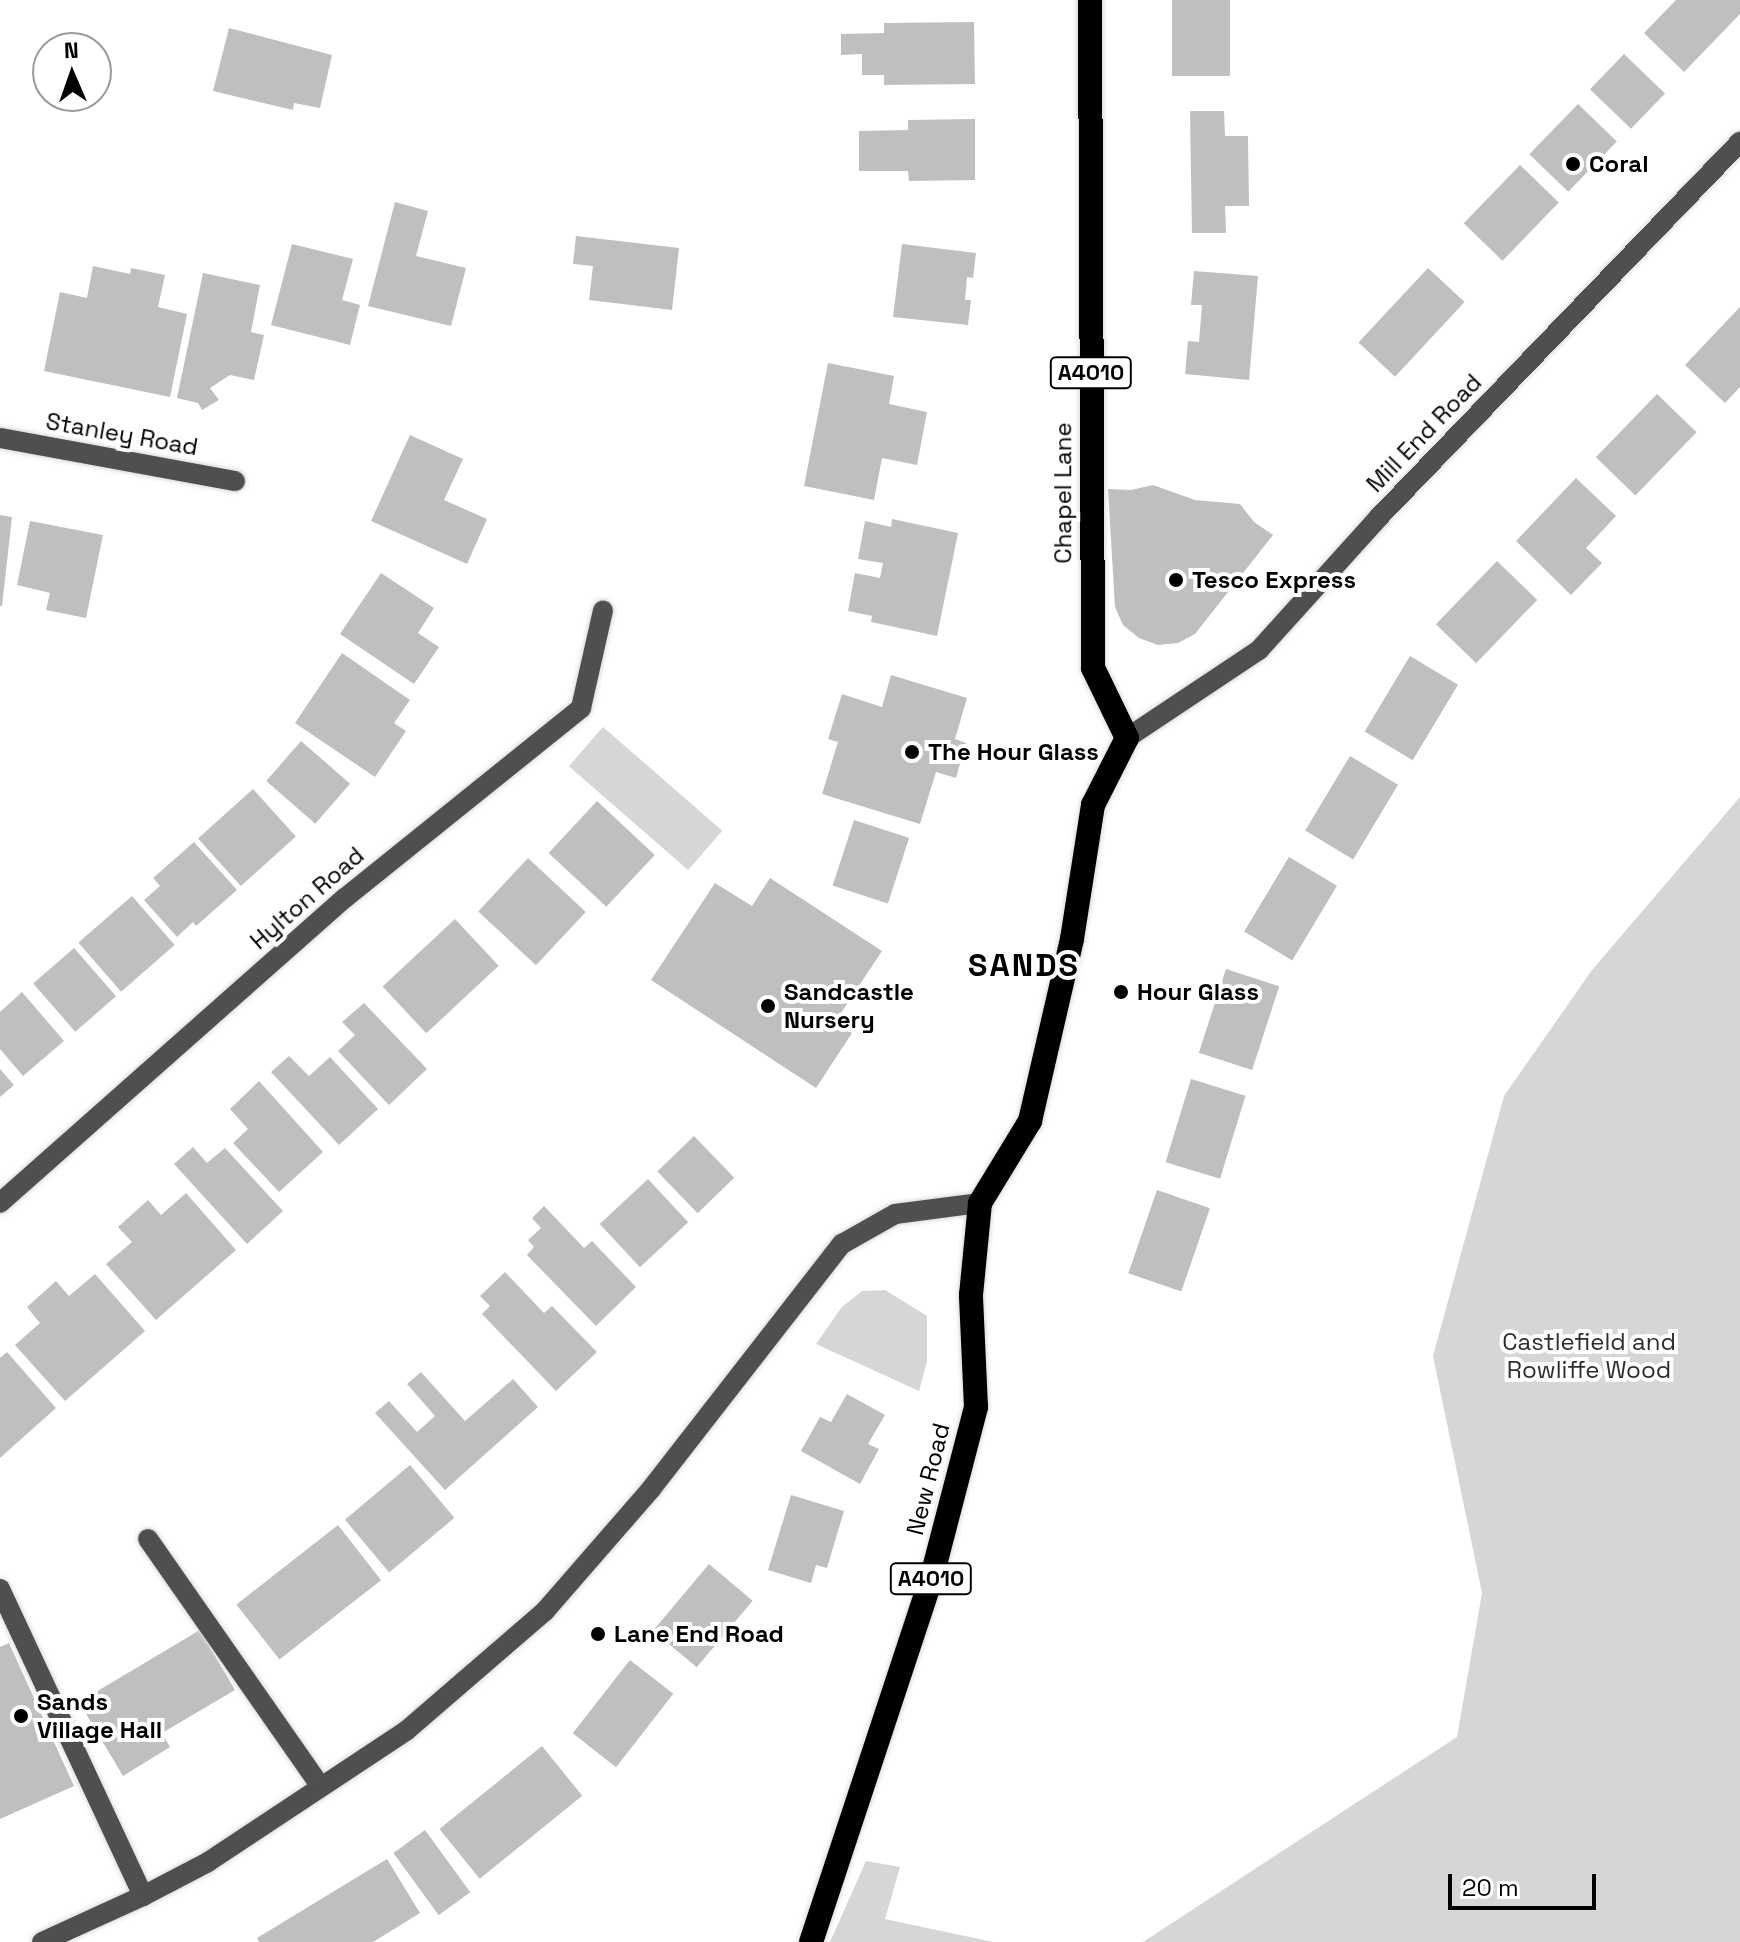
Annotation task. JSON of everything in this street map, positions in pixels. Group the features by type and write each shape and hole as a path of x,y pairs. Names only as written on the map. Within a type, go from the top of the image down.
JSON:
{"highway":[{"name":"Chapel Lane","path":"1090,0 1093,668 1127,738"},
{"name":"A4010","path":"980,1203 1030,1121 1072,939 1093,805 1127,738"},
{"name":"New Road","path":"811,1942 931,1580 976,1407 971,1295 980,1203"}],"street":[{"name":"Mill End Road","path":"1127,738 1259,650 1379,517 1740,142"},
{"name":"Stanley Road","path":"0,438 235,481"},
{"name":"Hylton Road","path":"0,1203 345,898 581,708 603,610"},
{"path":"42,1942 143,1896 208,1862 406,1731 545,1611 651,1489 842,1244 895,1214 980,1203"},
{"path":"148,1539 321,1787"},
{"path":"0,1589 143,1896"}],"green space":[{"path":"603,727 722,831 688,870 569,766"},
{"name":"Castlefield and Rowliffe Wood","path":"1740,797 1740,1942 1143,1942 1457,1737 1482,1593 1433,1356 1504,1096 1592,970"},
{"path":"885,1290 927,1316 927,1362 919,1391 816,1344 842,1307 862,1291"},
{"path":"866,1861 900,1867 885,1919 993,1942 830,1942"}],"building":[{"path":"1172,0 1230,0 1230,76 1172,76"},
{"path":"1676,0 1740,0 1740,14 1684,72 1644,33"},
{"path":"974,22 975,84 884,85 884,75 862,75 862,54 841,55 841,34 884,33 884,23"},
{"path":"229,28 332,55 320,108 294,103 293,110 213,91"},
{"path":"1624,54 1665,94 1631,129 1590,89"},
{"path":"1578,104 1617,142 1568,192 1529,154"},
{"path":"1190,111 1224,111 1225,136 1248,136 1249,206 1225,206 1226,233 1192,233"},
{"path":"975,119 975,180 909,181 908,171 859,171 859,131 908,130 908,120"},
{"path":"1520,165 1559,203 1503,261 1464,223"},
{"path":"395,202 428,211 416,256 466,268 451,326 368,306"},
{"path":"576,236 679,248 672,310 589,300 593,266 573,264"},
{"path":"292,244 353,259 342,300 360,305 350,345 271,325"},
{"path":"902,244 976,253 973,278 967,277 965,300 971,300 968,325 893,317"},
{"path":"93,266 130,274 131,268 165,275 158,307 187,314 170,397 44,371 60,292 87,298"},
{"path":"1428,268 1465,302 1395,377 1358,343"},
{"path":"1194,271 1258,276 1249,380 1185,374 1188,341 1199,342 1202,305 1191,305"},
{"path":"203,273 260,285 251,332 264,335 254,380 230,375 210,388 219,400 202,410 198,403 177,398"},
{"path":"1740,307 1740,387 1725,403 1685,365"},
{"path":"828,363 894,376 889,404 927,412 917,465 882,458 874,500 804,486"},
{"path":"1657,394 1697,432 1635,496 1596,457"},
{"path":"410,435 463,459 444,500 487,519 467,564 371,521"},
{"path":"1576,478 1616,516 1586,548 1602,563 1571,595 1516,541"},
{"name":"Tesco Express","path":"1153,485 1195,500 1240,504 1254,522 1273,535 1195,634 1178,643 1158,645 1139,638 1123,625 1115,607 1108,489 1131,490"},
{"path":"0,515 12,517 2,606 0,606"},
{"path":"892,519 958,533 937,636 871,622 872,616 848,611 855,573 880,578 883,563 858,559 865,521 891,527"},
{"path":"30,521 103,535 86,618 46,610 50,593 17,585"},
{"path":"1497,561 1537,600 1476,663 1436,624"},
{"path":"381,573 434,608 418,633 439,647 414,684 340,634"},
{"path":"342,653 410,700 394,723 406,731 375,777 295,723"},
{"path":"1410,656 1458,685 1413,760 1365,731"},
{"path":"891,675 967,698 955,739 966,743 956,778 936,772 920,824 822,794 838,742 828,739 842,694 882,707"},
{"path":"301,741 350,784 315,824 266,781"},
{"path":"1350,756 1398,785 1353,859 1305,831"},
{"path":"253,789 296,837 241,886 198,839"},
{"path":"597,801 655,855 606,907 549,853"},
{"path":"854,820 909,838 888,904 833,886"},
{"path":"194,842 237,890 196,926 193,922 177,937 144,900 160,886 153,878"},
{"path":"1289,857 1337,886 1292,960 1244,932"},
{"path":"528,858 586,912 536,965 478,911"},
{"path":"770,878 882,951 835,1022 852,1033 816,1088 651,980 715,883 752,906"},
{"path":"132,896 175,945 121,992 78,943"},
{"path":"455,919 499,966 426,1033 383,987"},
{"path":"74,948 116,996 75,1032 33,983"},
{"path":"1226,969 1279,986 1252,1070 1199,1053"},
{"path":"22,992 64,1041 23,1076 0,1049 0,1012"},
{"path":"364,1003 427,1069 389,1105 338,1051 355,1035 342,1022"},
{"path":"289,1056 309,1076 330,1057 378,1109 339,1145 271,1072"},
{"path":"0,1069 14,1085 0,1097"},
{"path":"1191,1079 1246,1096 1220,1179 1166,1162"},
{"path":"259,1081 323,1152 279,1192 233,1143 248,1129 230,1109"},
{"path":"694,1136 734,1178 698,1213 657,1171"},
{"path":"193,1147 207,1163 225,1148 283,1211 247,1244 174,1164"},
{"path":"648,1179 688,1222 640,1267 600,1224"},
{"path":"1157,1190 1210,1208 1181,1291 1128,1273"},
{"path":"186,1193 236,1250 156,1320 106,1264 132,1242 118,1227 148,1200 161,1215"},
{"path":"544,1206 584,1248 592,1241 636,1287 596,1326 527,1255 534,1247 528,1240 541,1228 532,1218"},
{"path":"505,1272 544,1313 552,1306 597,1352 556,1391 482,1314 490,1306 480,1296"},
{"path":"95,1274 145,1331 65,1401 15,1345 40,1323 27,1307 56,1281 69,1296"},
{"path":"7,1352 56,1408 0,1458 0,1358"},
{"path":"421,1372 465,1421 513,1379 538,1407 445,1490 375,1413 389,1401 417,1432 435,1416 407,1384"},
{"path":"847,1394 885,1415 868,1444 879,1449 860,1484 801,1451 820,1417 831,1422"},
{"path":"410,1465 454,1518 389,1572 345,1520"},
{"path":"791,1495 844,1511 827,1568 816,1565 811,1583 768,1570"},
{"path":"338,1525 381,1580 279,1660 236,1604"},
{"path":"709,1564 753,1601 697,1667 653,1631"},
{"path":"200,1630 235,1690 162,1733 170,1747 123,1776 79,1702"},
{"name":"Sands Village Hall","path":"9,1643 74,1786 0,1819 0,1647"},
{"path":"630,1660 673,1694 616,1767 573,1733"},
{"path":"542,1746 582,1796 480,1879 439,1829"},
{"path":"425,1830 470,1892 439,1915 393,1853"},
{"path":"387,1859 420,1913 373,1942 259,1942 257,1938"}],"place":[{"name":"Coral","path":"1573,164"},
{"name":"Tesco Express","path":"1176,580"},
{"name":"The Hour Glass","path":"912,752"},
{"name":"Hour Glass","path":"1121,992"},
{"name":"Sandcastle Nursery","path":"768,1006"},
{"name":"Lane End Road","path":"598,1634"},
{"name":"Sands Village Hall","path":"21,1716"}],"district":[{"name":"SANDS","path":"1024,965"}]}
